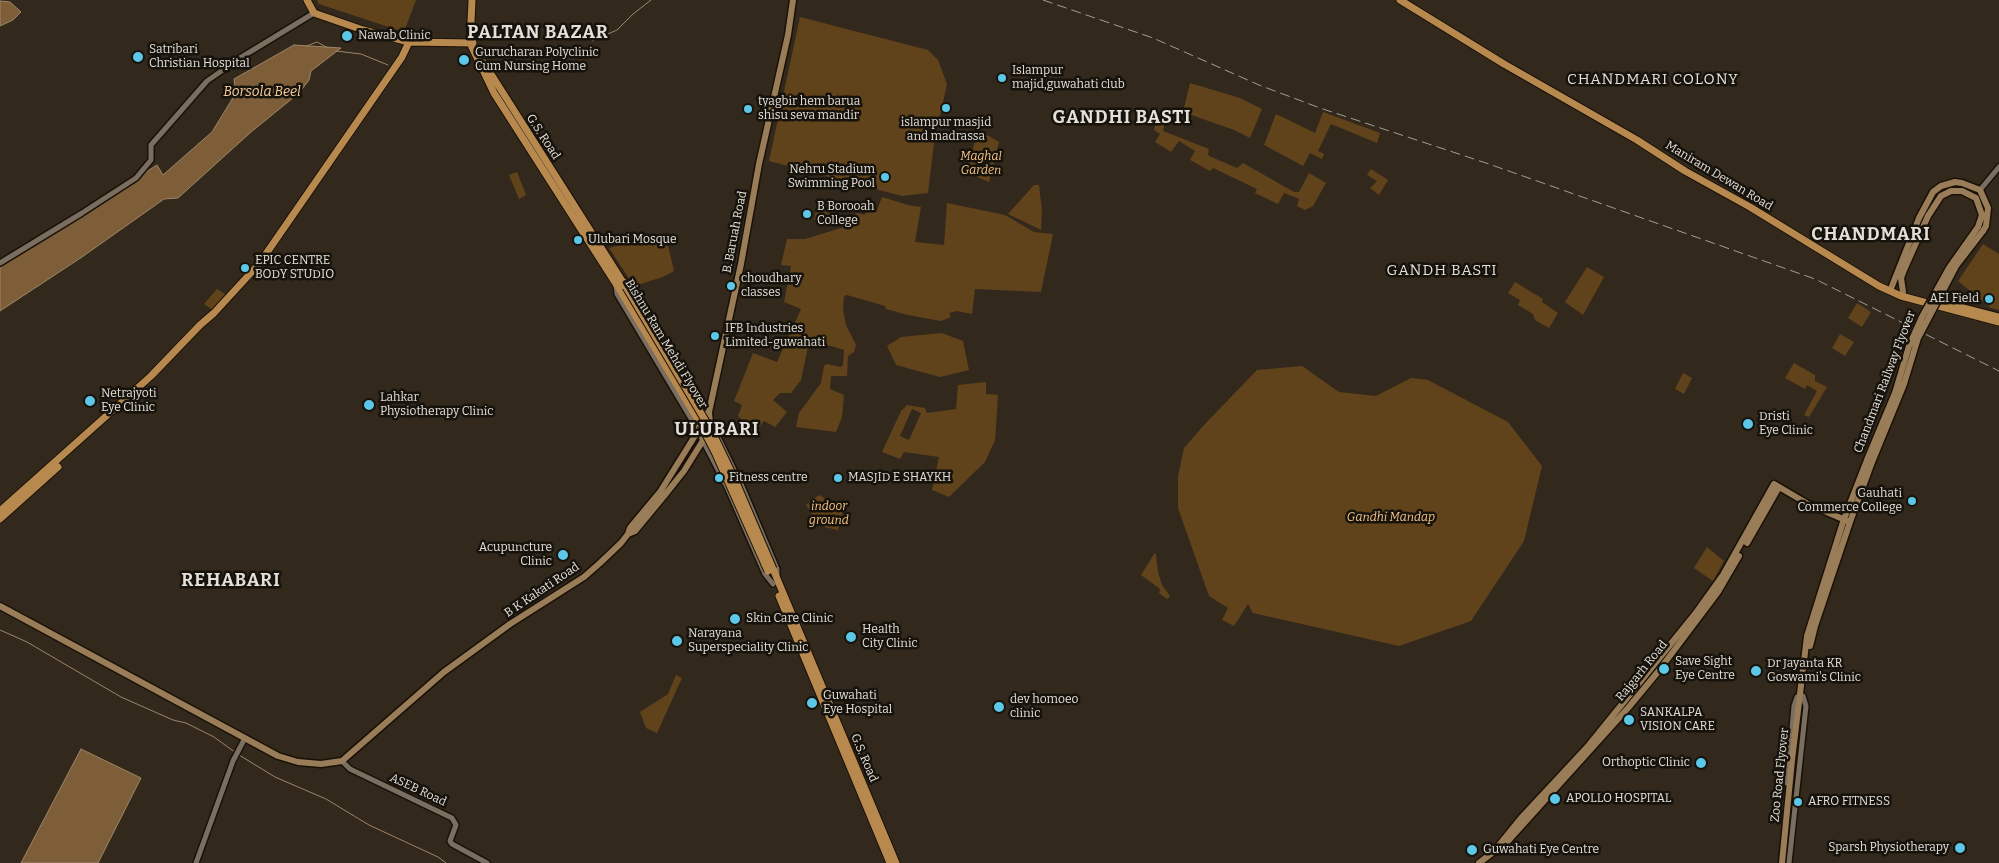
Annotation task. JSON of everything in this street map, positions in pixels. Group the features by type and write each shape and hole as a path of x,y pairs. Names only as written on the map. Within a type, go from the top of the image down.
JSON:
{"main road":[{"path":"306,0 314,13 350,27 409,42 472,43"},
{"name":"G.S. Road","path":"472,0 469,33 472,43 617,279"},
{"name":"B. Baruah Road","path":"710,423 707,413 741,264 759,164 794,0"},
{"path":"1400,0 1440,21"},
{"path":"1406,0 1440,21"},
{"name":"Maniram Dewan Road","path":"1440,21 1506,61 1639,136 1891,289 1902,294 1999,322"},
{"path":"0,511 98,425 214,313 259,264 402,57 409,42"},
{"path":"1891,289 1919,218 1933,192 1941,186 1955,182 1967,184 1980,190"},
{"name":"Chandmari Railway Flyover","path":"1847,520 1870,461 1904,384 1918,338 1956,266 1981,229 1986,226 1988,208 1980,190"},
{"path":"1902,294 1901,278 1904,270 1925,222 1941,196 1951,191 1962,191 1973,195 1979,201 1982,214 1981,229"},
{"name":"Bishnu Ram Mehdi Flyover","path":"617,279 712,432 731,472 775,581"},
{"name":"Maniram Dewan Road","path":"1902,294 1999,317"},
{"name":"B K Kakati Road","path":"342,761 444,672 478,647 584,577 621,543 630,528 660,492 707,413"},
{"path":"0,506 99,418 106,417"},
{"path":"0,519 97,431 106,422 106,417"},
{"path":"628,534 635,531 664,496 704,440 710,423"},
{"name":"Rajgarh Road","path":"1479,863 1496,849 1589,744 1695,614 1740,548 1776,486 1808,504 1847,520"},
{"name":"Zoo Road Flyover","path":"1784,863 1800,689 1807,636 1847,520"},
{"name":"Zoo Road Flyover","path":"1800,705 1803,696 1810,641 1847,520"},
{"name":"G.S. Road","path":"775,581 890,863"},
{"name":"G.S. Road","path":"775,581 798,627 896,863"},
{"path":"0,606 278,756 298,762 321,764 342,761"}],"street":[{"path":"0,263 82,214 136,178 151,160 150,145 207,81 240,58 314,13"},
{"path":"1980,190 1999,167"},
{"path":"707,413 628,284 617,279 617,294 704,440 765,574 775,581 777,569 742,486 710,423"},
{"path":"725,483 737,477"},
{"path":"729,492 742,486"},
{"path":"1784,863 1794,706 1800,689"},
{"path":"1784,863 1806,706 1803,696"},
{"path":"196,863 233,761 245,738"},
{"name":"ASEB Road","path":"342,761 350,769 452,818 456,825 450,841 453,846 487,863"}],"green space":[{"path":"317,0 416,0 404,32 319,4"},
{"path":"800,17 928,50 938,60 947,84 934,143 928,193 902,196 769,161"},
{"path":"1190,83 1240,98 1262,109 1250,138 1234,130 1183,112"},
{"path":"1323,112 1380,133 1377,143 1331,124 1318,151 1324,154 1322,159 1310,153 1303,166 1264,145 1276,114 1315,133"},
{"path":"1157,117 1166,118 1163,131 1209,149 1209,156 1237,168 1243,163 1294,192 1299,192 1309,173 1326,183 1313,206 1305,210 1297,206 1299,199 1284,193 1278,204 1255,193 1257,189 1213,168 1210,171 1190,160 1195,151 1179,141 1171,152 1155,142 1160,134 1154,130"},
{"name":"Maghal Garden","path":"979,130 999,142 989,182 965,172 976,139 975,135"},
{"path":"1371,169 1388,180 1379,195 1370,188 1377,181 1367,175"},
{"path":"517,172 526,195 519,199 509,175"},
{"path":"1034,185 1039,185 1042,211 1041,230 1008,214"},
{"path":"882,197 921,207 915,242 944,245 947,203 1005,215 1034,232 1053,234 1041,292 975,289 972,314 957,311 949,313 951,317 941,321 908,315 886,309 885,306 847,295 844,296 843,310 846,325 856,345 854,352 848,356 847,376 831,376 830,389 844,395 842,417 836,432 796,427 799,413 821,383 824,366 827,364 841,367 843,365 844,350 831,346 811,344 808,347 801,380 791,393 780,393 773,400 787,412 775,427 764,421 754,433 738,416 742,405 734,401 753,353 777,362 801,309 784,302 791,266 781,265 787,239 805,239 851,225 856,213 865,215 866,208 877,210"},
{"path":"818,200 830,202 835,211 832,223 814,220"},
{"path":"661,233 667,241 674,271 663,277 634,286 609,248"},
{"path":"1983,244 1999,254 1999,310 1991,308 1958,281"},
{"path":"1587,267 1604,277 1583,315 1565,302"},
{"path":"1515,282 1543,299 1542,302 1558,313 1549,328 1535,320 1533,314 1518,305 1520,300 1508,293"},
{"path":"217,289 228,296 214,311 204,304"},
{"path":"1857,303 1871,312 1862,327 1848,318"},
{"path":"942,333 963,341 969,370 940,377 896,365 887,346 901,337"},
{"path":"1840,334 1854,342 1845,356 1832,348"},
{"path":"1794,363 1815,375 1815,381 1827,387 1809,417 1804,415 1817,391 1807,385 1805,389 1785,378"},
{"name":"Gandhi Mandap","path":"1302,366 1339,392 1376,396 1411,378 1428,380 1508,422 1542,466 1524,541 1471,621 1399,646 1253,613 1248,604 1234,626 1222,620 1228,608 1209,596 1178,508 1178,476 1184,448 1257,370"},
{"path":"1683,373 1692,378 1684,394 1675,389"},
{"path":"986,382 986,394 998,395 995,440 985,462 949,497 932,490 939,457 904,452 900,459 882,452 901,411 907,405 925,408 927,413 956,409 958,385","holes":["912,409 921,413 909,440 900,436"]},
{"name":"indoor ground","path":"819,495 844,508 838,530 824,527 815,519 806,505"},
{"path":"1707,547 1724,561 1713,581 1694,568"},
{"path":"1154,554 1156,554 1162,585 1170,596 1167,599 1159,593 1160,589 1141,575"},
{"path":"676,675 682,678 657,733 646,728 640,712 668,694"}],"water":[{"path":"0,1 10,2 21,12 13,20 0,26"},
{"name":"Borsola Beel","path":"294,45 341,48 311,71 309,80 299,93 251,132 178,198 164,199 82,257 0,311 0,266 157,165 163,175 212,132 236,93 234,79"},
{"path":"81,749 141,778 98,863 21,863"}],"waterway":[{"path":"592,41 617,30 651,0"},
{"path":"307,46 317,42 328,48"},
{"path":"336,51 361,54 388,65"},
{"path":"0,630 27,642 121,697 173,720 186,723 214,737 236,753"},
{"path":"239,755 275,777 326,799 369,825 438,857 446,863"}],"railway":[{"path":"1043,0 1153,38 1259,85 1320,108 1486,163 1815,279 1999,371"}],"place":[{"name":"Nawab Clinic","path":"347,36"},
{"name":"Satribari Christian Hospital","path":"138,57"},
{"name":"Gurucharan Polyclinic Cum Nursing Home","path":"464,60"},
{"name":"Islampur majid,guwahati club","path":"1002,78"},
{"name":"islampur masjid and madrassa","path":"946,108"},
{"name":"tyagbir hem barua shisu seva mandir","path":"748,109"},
{"name":"Nehru Stadium Swimming Pool","path":"885,177"},
{"name":"B Borooah College","path":"807,214"},
{"name":"Ulubari Mosque","path":"578,240"},
{"name":"EPIC CENTRE BODY STUDIO","path":"245,268"},
{"name":"choudhary classes","path":"731,286"},
{"name":"AEI Field","path":"1989,299"},
{"name":"IFB Industries Limited-guwahati","path":"715,336"},
{"name":"Netrajyoti Eye Clinic","path":"90,401"},
{"name":"Lahkar Physiotherapy Clinic","path":"369,405"},
{"name":"Dristi Eye Clinic","path":"1748,424"},
{"name":"Fitness centre","path":"719,478"},
{"name":"MASJID E SHAYKH","path":"838,478"},
{"name":"Gauhati Commerce College","path":"1912,501"},
{"name":"Acupuncture Clinic","path":"563,555"},
{"name":"Skin Care Clinic","path":"735,619"},
{"name":"Health City Clinic","path":"851,637"},
{"name":"Narayana Superspeciality Clinic","path":"677,641"},
{"name":"Save Sight Eye Centre","path":"1664,669"},
{"name":"Dr Jayanta KR Goswami's Clinic","path":"1756,671"},
{"name":"Guwahati Eye Hospital","path":"812,703"},
{"name":"dev homoeo clinic","path":"999,707"},
{"name":"SANKALPA VISION CARE","path":"1629,720"},
{"name":"Orthoptic Clinic","path":"1701,763"},
{"name":"APOLLO HOSPITAL","path":"1555,799"},
{"name":"AFRO FITNESS","path":"1798,802"},
{"name":"Sparsh Physiotherapy","path":"1960,848"},
{"name":"Guwahati Eye Centre","path":"1472,850"}],"district":[{"name":"PALTAN BAZAR","path":"538,33"},
{"name":"CHANDMARI COLONY","path":"1653,80"},
{"name":"GANDHI BASTI","path":"1122,118"},
{"name":"CHANDMARI","path":"1871,235"},
{"name":"GANDH BASTI","path":"1442,271"},
{"name":"ULUBARI","path":"717,430"},
{"name":"REHABARI","path":"231,581"}]}
